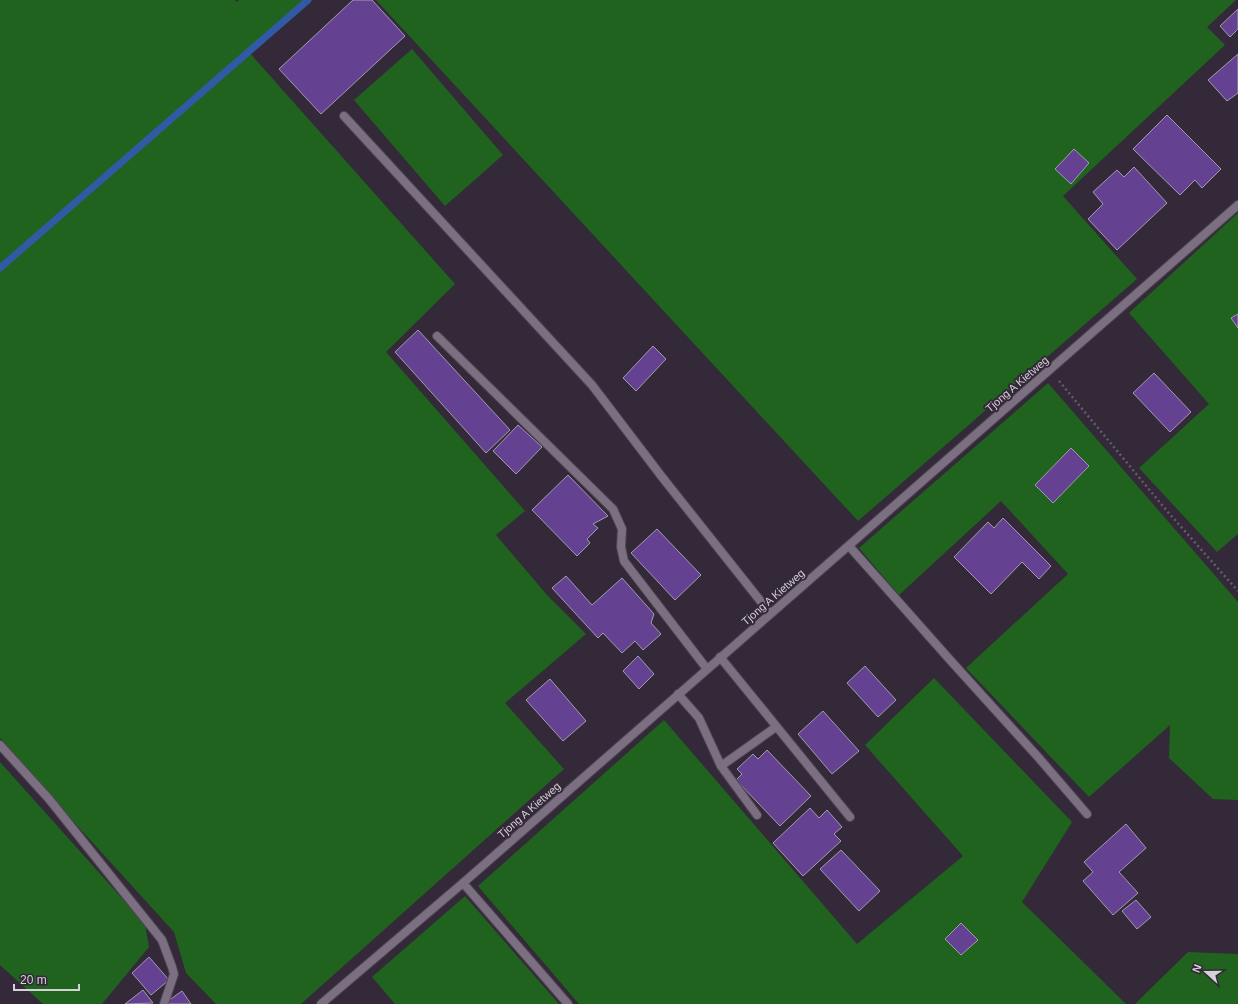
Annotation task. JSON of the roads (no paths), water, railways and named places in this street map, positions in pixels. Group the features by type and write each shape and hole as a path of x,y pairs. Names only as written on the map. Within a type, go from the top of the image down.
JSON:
{"street":[{"path":"344,116 592,385 662,477 770,613"},
{"name":"Tjong A Kietweg","path":"321,1004 463,883 1238,205"},
{"path":"437,336 613,509 622,529 621,547 624,561 707,669"},
{"path":"849,546 950,661 1038,756 1087,814"},
{"path":"720,658 850,817"},
{"path":"678,694 699,718 721,766 758,815"},
{"path":"721,766 776,727"},
{"path":"0,745 49,799 162,940 174,974 164,1004"},
{"path":"463,883 568,1004"}],"waterway":[{"path":"0,268 308,0"}]}
